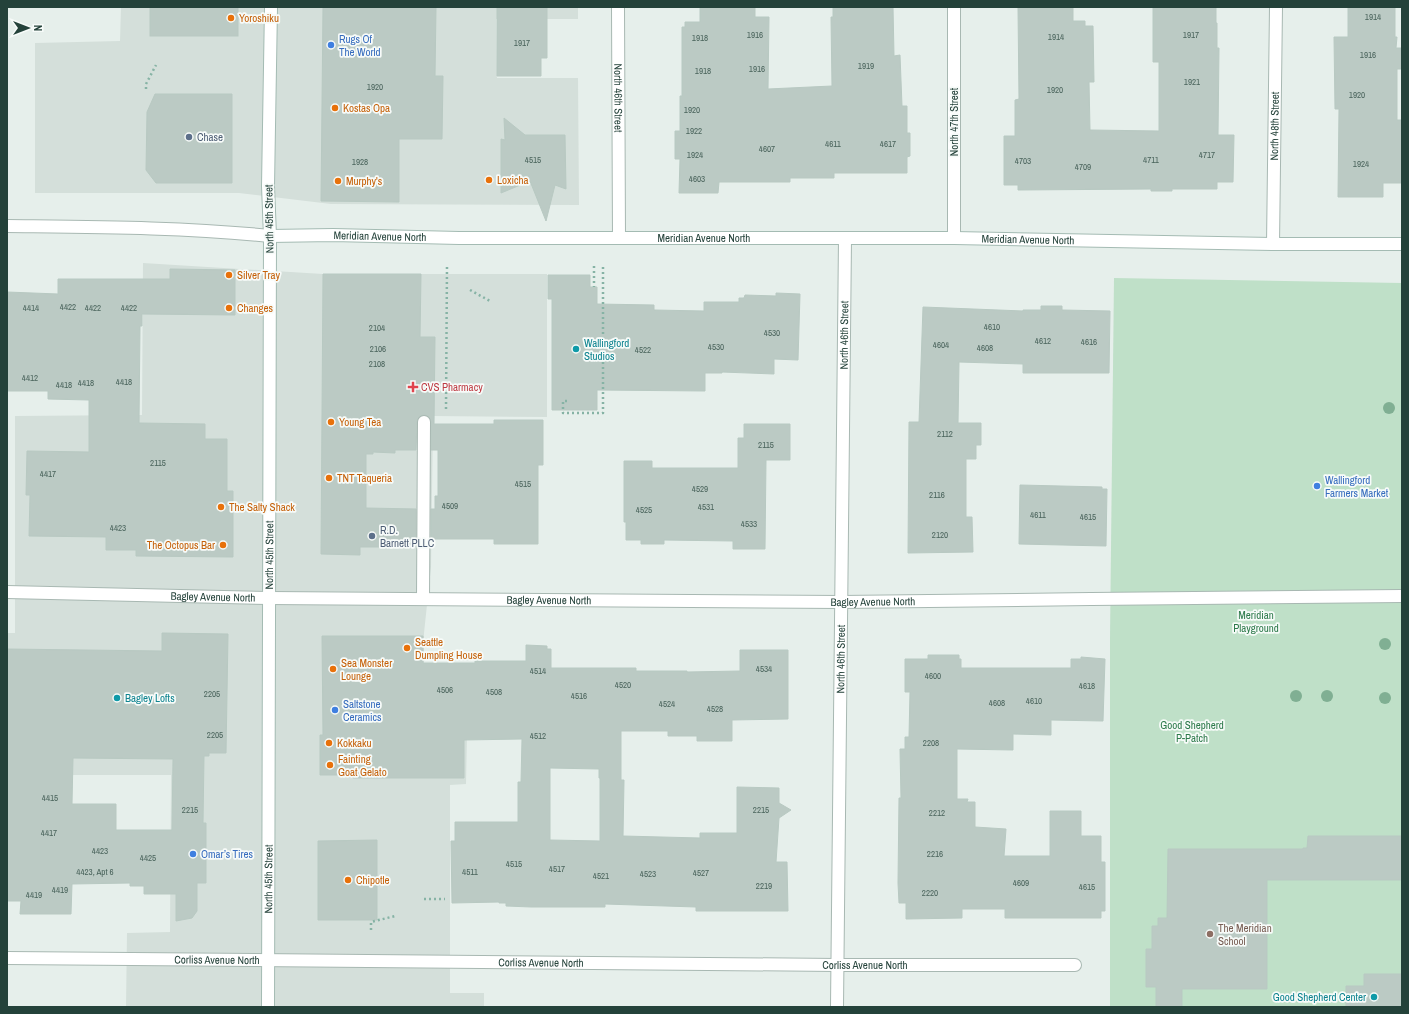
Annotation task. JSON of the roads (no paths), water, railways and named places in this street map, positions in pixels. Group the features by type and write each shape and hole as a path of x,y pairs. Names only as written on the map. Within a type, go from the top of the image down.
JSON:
{"street":[{"name":"North 45th Street","path":"268,1007 270,236 268,186 271,7"},
{"name":"North 46th Street","path":"618,7 619,238"},
{"name":"North 47th Street","path":"954,7 954,238"},
{"name":"North 48th Street","path":"1273,244 1276,7"},
{"name":"Meridian Avenue North","path":"7,226 120,228 240,233 270,236 333,235 459,238 954,238 1273,244 1402,244"},
{"name":"North 46th Street","path":"837,1007 845,239"},
{"path":"423,599 424,422"},
{"name":"Bagley Avenue North","path":"7,592 269,598 841,602 1402,596"},
{"name":"Corliss Avenue North","path":"7,958 268,959 837,965 1075,965"}],"place":[{"name":"Yoroshiku","path":"231,18"},
{"name":"Rugs Of The World","path":"331,45"},
{"name":"Kostas Opa","path":"335,108"},
{"name":"Chase","path":"189,137"},
{"name":"Loxicha","path":"489,180"},
{"name":"Murphy's","path":"338,181"},
{"name":"Silver Tray","path":"229,275"},
{"name":"Changes","path":"229,308"},
{"name":"Wallingford Studios","path":"576,349"},
{"name":"CVS Pharmacy","path":"413,387"},
{"name":"Young Tea","path":"331,422"},
{"name":"TNT Taqueria","path":"329,478"},
{"name":"Wallingford Farmers Market","path":"1317,486"},
{"name":"The Salty Shack","path":"221,507"},
{"name":"R.D. Barnett PLLC","path":"372,536"},
{"name":"The Octopus Bar","path":"223,545"},
{"name":"Seattle Dumpling House","path":"407,648"},
{"name":"Sea Monster Lounge","path":"333,669"},
{"name":"Bagley Lofts","path":"117,698"},
{"name":"Saltstone Ceramics","path":"335,710"},
{"name":"Kokkaku","path":"329,743"},
{"name":"Fainting Goat Gelato","path":"330,765"},
{"name":"Omar’s Tires","path":"193,854"},
{"name":"Chipotle","path":"348,880"},
{"name":"The Meridian School","path":"1210,934"},
{"name":"Good Shepherd Center","path":"1374,997"}],"park label":[{"name":"Meridian Playground","path":"1256,621"},
{"name":"Good Shepherd P-Patch","path":"1192,731"}]}
